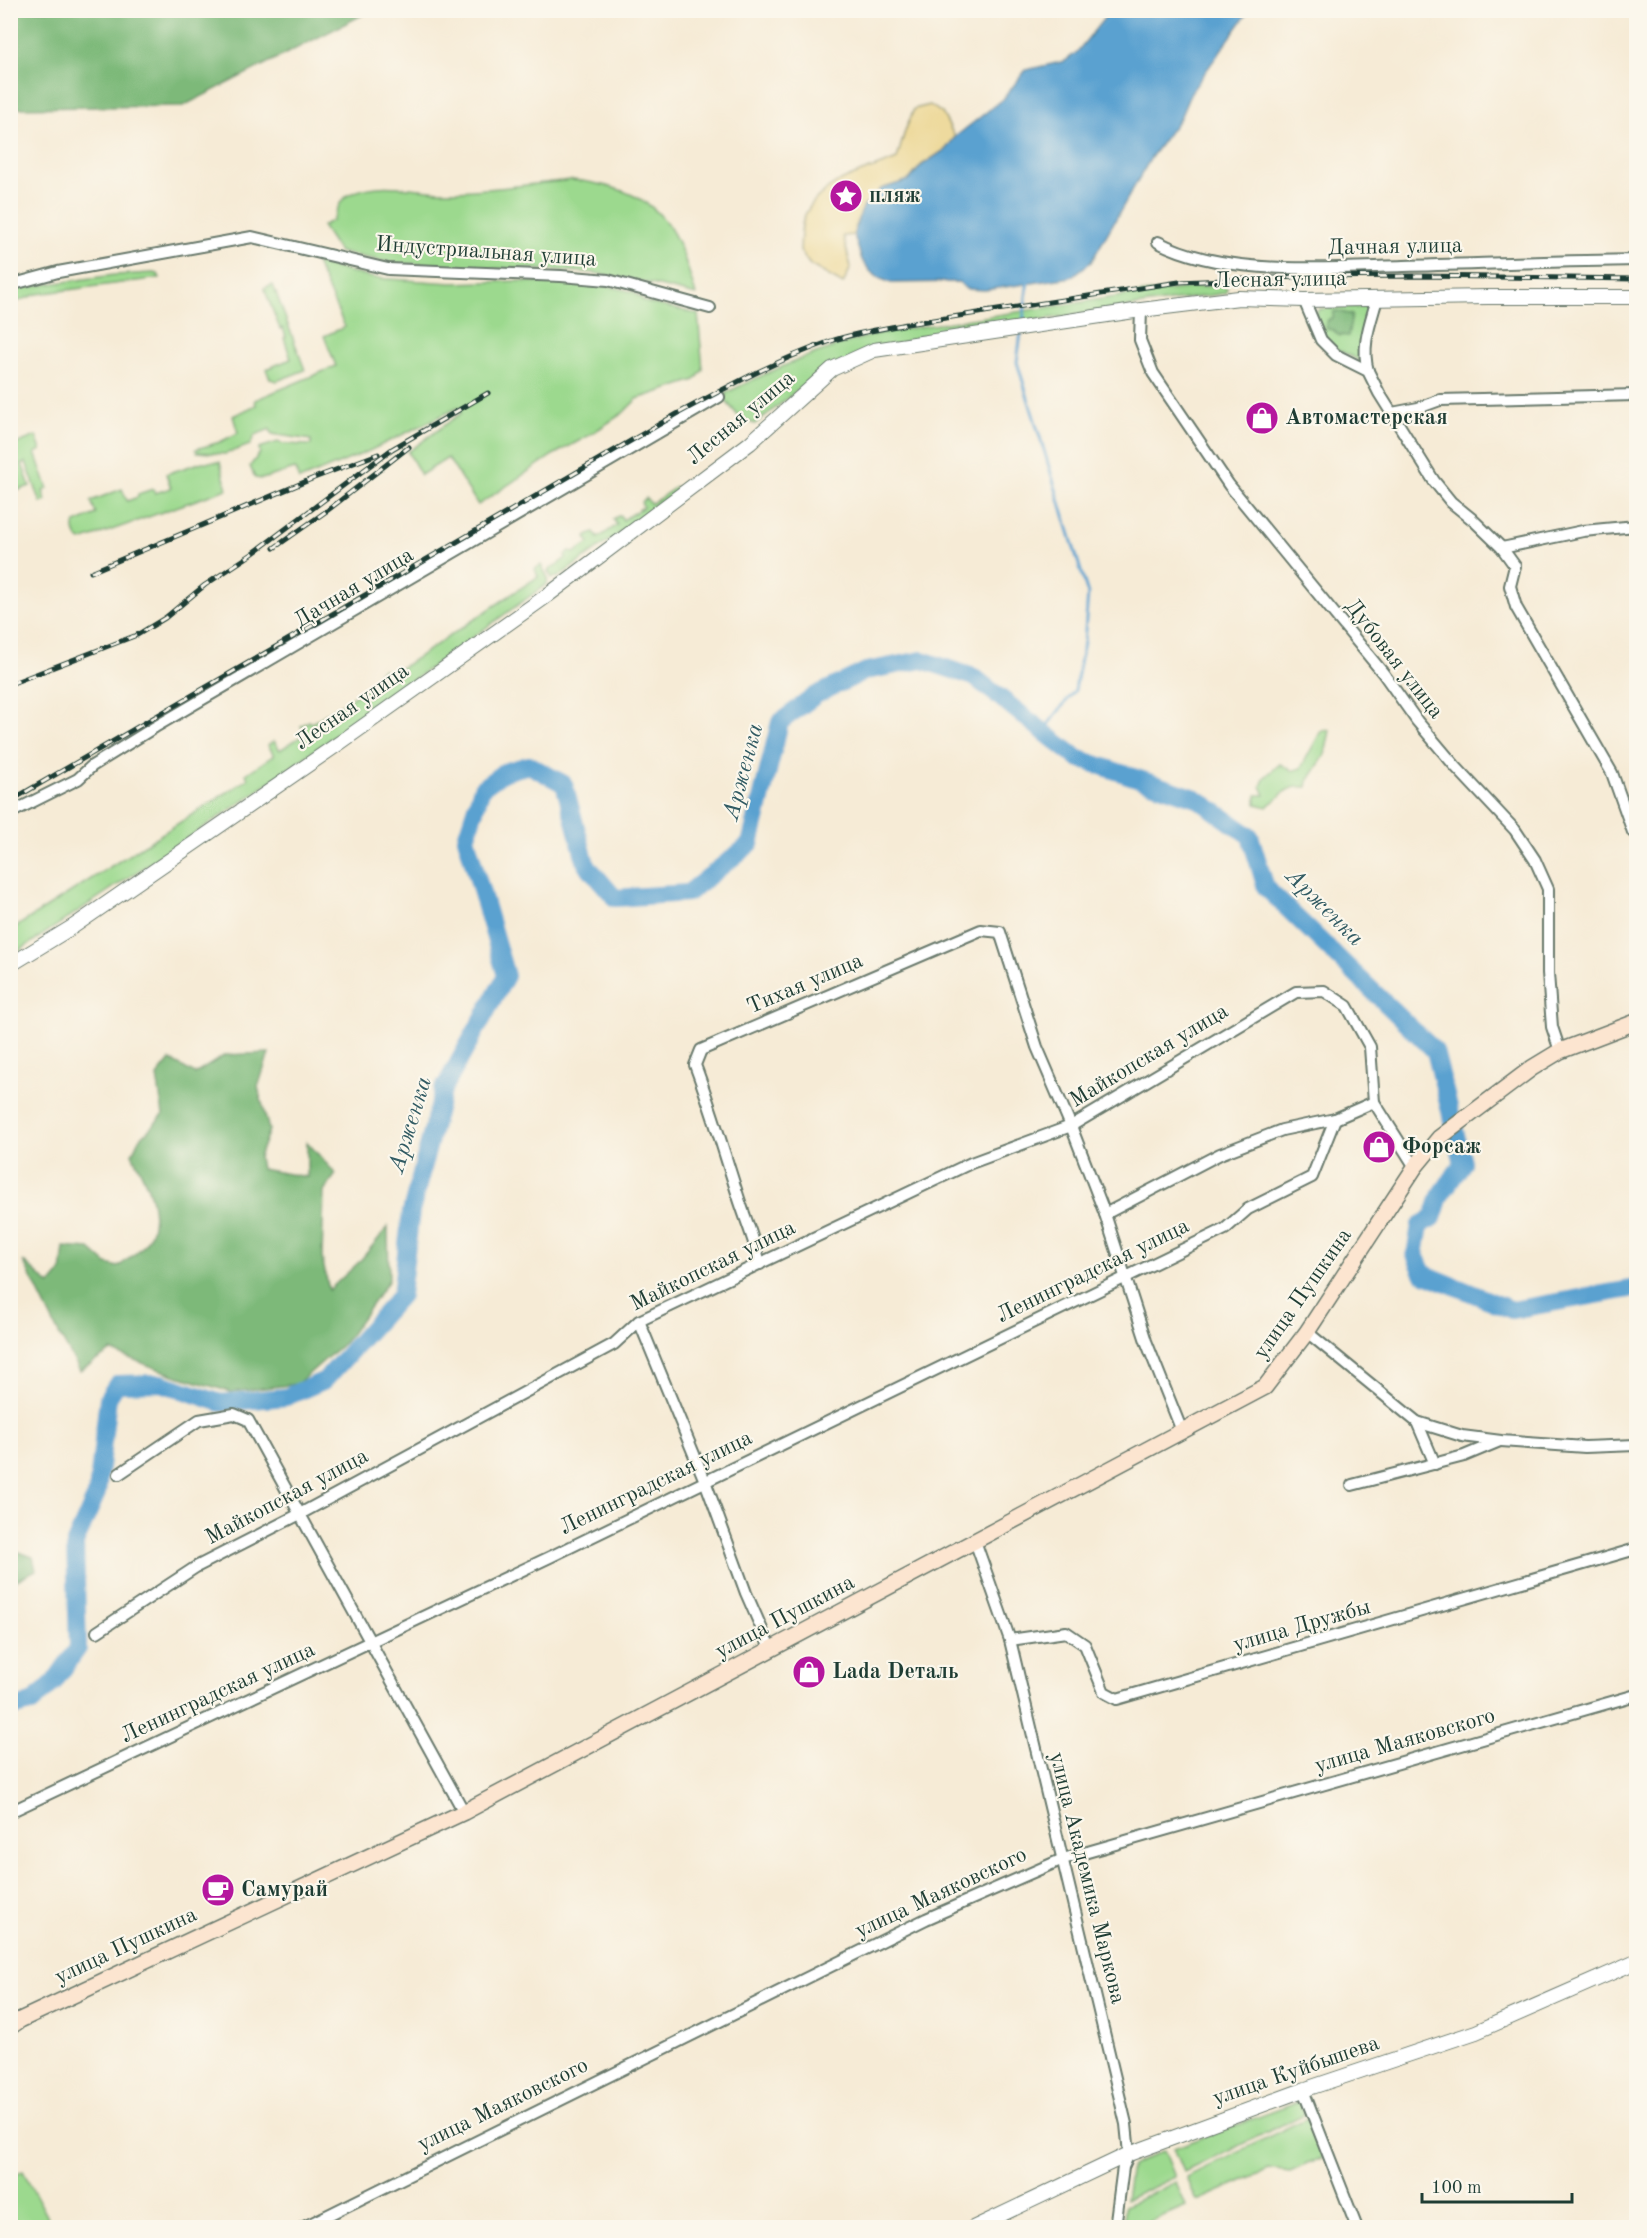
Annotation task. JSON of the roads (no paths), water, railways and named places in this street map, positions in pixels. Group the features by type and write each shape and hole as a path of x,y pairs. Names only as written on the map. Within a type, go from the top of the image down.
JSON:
{"main road":[{"name":"улица Пушкина","path":"10,2028 20,2020 464,1812 1265,1387 1307,1332 1415,1167 1439,1138 1532,1068 1560,1051 1636,1022"}],"street":[{"name":"Индустриальная улица","path":"10,285 58,272 252,237 388,269 550,275 608,280 711,308"},
{"name":"Дачная улица","path":"1158,242 1186,255 1234,265 1323,268 1636,260"},
{"name":"Лесная улица","path":"10,965 74,926 548,595 750,443 832,369 874,350 1141,310 1239,298 1304,300 1636,297"},
{"path":"1377,299 1365,344 1368,371 1434,481 1450,502 1472,519 1502,548 1515,566 1510,586 1516,607 1612,773 1632,832"},
{"path":"1304,300 1321,340 1327,347 1336,355 1368,371"},
{"name":"Дубовая улица","path":"1141,310 1140,340 1153,373 1229,485 1387,678 1417,721 1455,766 1515,830 1535,860 1548,889 1552,1027 1560,1051"},
{"path":"1392,413 1418,408 1440,400 1636,395"},
{"name":"Дачная улица","path":"10,813 78,779 92,766 155,726 719,397"},
{"path":"1502,548 1583,531 1636,526"},
{"name":"Тихая улица","path":"760,1264 711,1107 694,1065 701,1050 981,930 1000,932 1037,1047 1071,1126"},
{"name":"Майкопская улица","path":"97,1632 196,1567 298,1515 614,1344 639,1321 971,1163 1071,1126 1296,992 1324,991 1347,1006 1370,1047 1374,1102"},
{"path":"1105,1214 1220,1154 1282,1130 1335,1119 1374,1102 1415,1167"},
{"name":"Ленинградская улица","path":"10,1812 370,1642 1225,1229 1248,1209 1312,1177 1335,1119"},
{"path":"1071,1126 1105,1214 1146,1341 1182,1431"},
{"path":"639,1321 705,1481 746,1593 771,1650"},
{"path":"1307,1332 1417,1422 1462,1436 1501,1441 1585,1447 1636,1445"},
{"path":"119,1474 199,1420 234,1414 248,1420 298,1515 464,1812"},
{"path":"1417,1422 1435,1464"},
{"path":"1352,1485 1464,1456 1501,1441"},
{"name":"улица Академика Маркова","path":"975,1541 1010,1640 1126,2124 1129,2154 1123,2167 1115,2228"},
{"name":"улица Дружбы","path":"1010,1640 1066,1632 1085,1645 1104,1692 1117,1699 1636,1549"},
{"name":"улица Маяковского","path":"302,2228 926,1919 1063,1859 1636,1695"},
{"name":"улица Куйбышева","path":"973,2228 1129,2154 1304,2090 1476,2032 1636,1962"},
{"path":"1304,2090 1357,2228"}],"water":[{"path":"1110,11 1249,11 1191,92 1180,118 1152,156 1091,262 1071,277 985,290 966,289 959,282 891,283 870,271 862,260 854,235 864,206 881,189 909,180 921,166 946,149 955,137 1003,99 1026,70 1065,61 1077,52"}],"waterway":[{"path":"1023,323 1028,279"},
{"path":"1021,333 1017,362 1088,594 1084,642 1075,690 1043,731"},
{"name":"Арженка","path":"10,1708 32,1703 54,1682 78,1648 75,1543 97,1493 108,1398 117,1384 161,1383 221,1403 286,1397 325,1380 401,1295 411,1212 443,1090 506,976 466,838 482,788 504,772 529,765 564,784 586,864 615,898 688,893 750,844 780,722 816,695 866,671 922,660 974,677 1077,758 1196,798 1250,836 1266,888 1435,1051 1463,1163 1440,1196 1433,1218 1420,1225 1415,1255 1423,1273 1512,1310 1636,1288"}],"railway":[{"path":"10,801 677,414 772,365 831,341 907,324 1179,282 1299,277 1418,276 1636,279"},
{"path":"10,684 137,635 165,618 205,585 252,554 392,449 488,393"},
{"path":"274,548 328,510 409,447"},
{"path":"91,572 314,478 378,454"}],"place":[{"name":"пляж","path":"846,196"},
{"name":"Автомастерская","path":"1262,418"},
{"name":"Форсаж","path":"1379,1147"},
{"name":"Lada Dеталь","path":"809,1672"},
{"name":"Самурай","path":"218,1890"}]}
